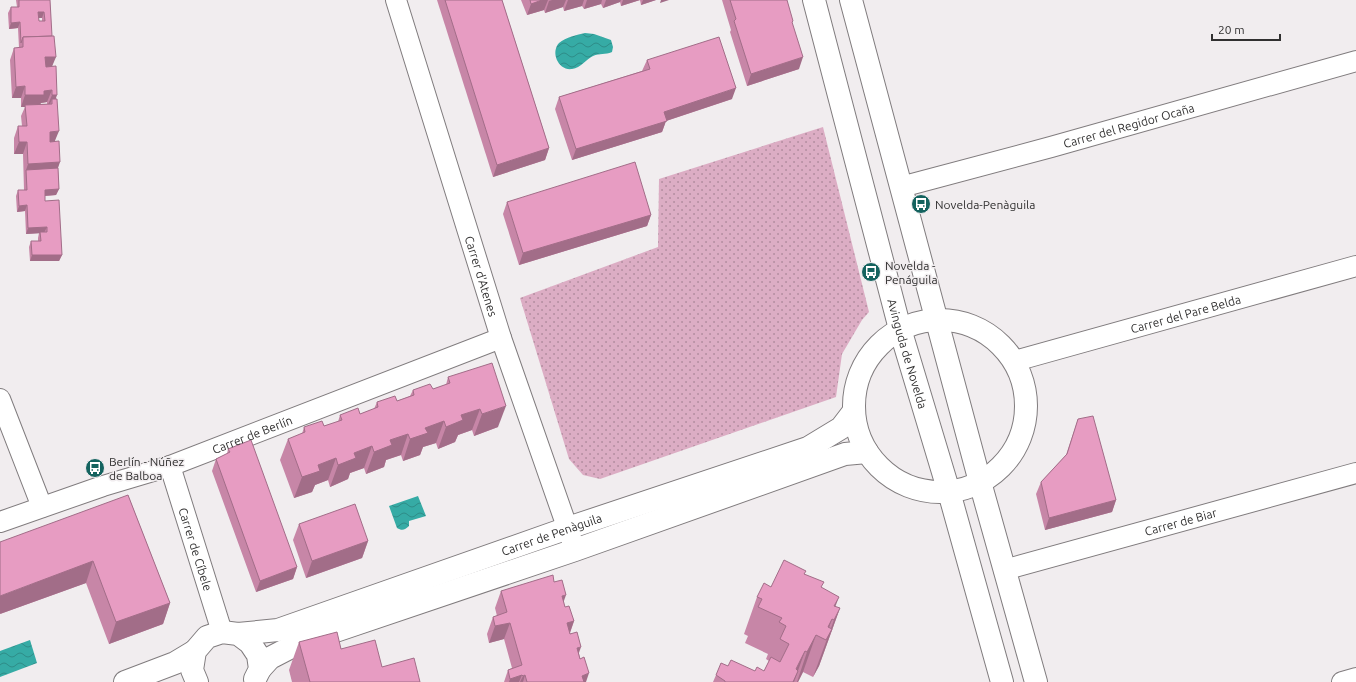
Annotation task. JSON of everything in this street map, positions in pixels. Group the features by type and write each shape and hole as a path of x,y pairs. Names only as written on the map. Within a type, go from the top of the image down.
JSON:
{"main road":[{"name":"Avinguda de Novelda","path":"814,0 900,329 949,492 1002,682"},
{"path":"851,0 938,319 980,482 1036,682"},
{"path":"938,319 958,321 980,328 1001,343 1015,361 1027,396 1024,430 1008,460 980,482 949,492 918,489 890,476 868,452 858,431 854,411 858,380 880,343 900,329 938,319"},
{"name":"Carrer de Penàguila","path":"230,633 278,630 568,528 808,448 841,428 854,411"},
{"name":"Carrer de Penàguila","path":"257,676 270,658 297,644 575,550 845,454 868,452"},
{"path":"125,682 175,663 195,651 207,638 230,633 250,643 258,655 257,676"},
{"path":"195,651 192,670 197,682"}],"street":[{"name":"Carrer d'Atenes","path":"396,0 501,338 575,550"},
{"name":"Carrer del Regidor Ocaña","path":"901,187 1051,147 1356,61"},
{"name":"Carrer del Pare Belda","path":"1015,361 1356,266"},
{"name":"Carrer de Berlín","path":"0,522 103,486 170,466 501,338"},
{"path":"0,399 42,507"},
{"name":"Carrer de Cíbele","path":"170,466 230,633"},
{"name":"Carrer de Biar","path":"1004,570 1356,474"},
{"path":"1342,682 1356,678"}],"shaded area":[{"path":"823,127 869,312 862,320 842,354 836,397 600,479 583,475 569,459 520,298 658,247 659,179"}],"water":[{"path":"585,33 594,34 611,40 613,47 612,52 593,56 581,65 572,69 563,67 557,60 555,52 556,47 559,43 568,38"},
{"path":"418,496 426,516 409,521 409,526 400,530 397,528 389,506"},
{"path":"30,640 37,663 0,677 0,651"}],"building":[{"path":"19,0 50,0 52,36 23,37 21,43 20,22 11,23 11,7 19,7","holes":["38,12 44,12 45,21 39,21"]},
{"path":"445,0 502,0 549,148 497,165"},
{"path":"530,0 542,0 531,4"},
{"path":"730,0 787,0 803,57 751,74 734,21 736,19"},
{"path":"54,36 56,57 45,57 46,67 56,66 57,95 52,95 52,90 44,91 44,95 25,95 25,86 16,87 14,48 23,47 23,37"},
{"path":"719,37 736,88 664,112 667,121 576,149 559,97 650,69 647,60"},
{"path":"52,99 57,99 59,131 50,132 50,142 59,141 60,162 28,164 27,142 19,142 18,126 27,126 25,105 52,104"},
{"path":"635,162 651,215 523,253 507,202"},
{"path":"58,168 59,189 45,190 45,201 59,200 62,255 32,255 31,241 41,241 40,232 47,232 47,227 28,228 27,205 19,206 18,190 27,190 26,170"},
{"path":"492,363 506,406 482,414 480,409 461,415 463,420 446,427 444,421 425,428 428,433 410,439 408,434 390,440 392,445 374,452 372,446 354,453 356,458 338,465 336,458 318,465 320,471 302,477 288,439 305,432 304,427 322,421 324,426 342,420 340,415 358,408 360,414 378,407 377,402 395,396 397,401 414,395 413,390 430,384 433,389 450,383 448,377"},
{"path":"1093,416 1116,500 1049,518 1041,482 1067,454 1078,419"},
{"path":"251,440 297,567 260,581 216,459 230,452 228,449"},
{"path":"128,495 170,603 116,622 93,561 0,596 0,542"},
{"path":"355,504 368,541 312,561 299,524"},
{"path":"784,560 806,571 804,574 824,582 821,587 839,597 834,606 840,608 834,620 832,619 828,627 832,629 826,640 816,635 807,652 805,651 796,669 798,671 793,682 725,682 716,675 721,663 728,666 731,660 755,671 757,667 764,671 771,657 780,662 789,644 780,639 786,626 779,622 782,618 758,607 762,599 757,597 764,583 771,587"},
{"path":"553,575 554,582 562,580 566,595 562,596 565,607 569,606 574,621 567,623 570,634 577,632 581,647 577,648 580,659 584,657 589,673 582,676 584,682 527,682 525,675 510,679 508,670 522,665 510,623 495,626 493,617 507,612 501,591"},
{"path":"337,632 341,649 375,640 382,667 414,658 420,682 310,682 299,642"}],"place":[{"name":"Novelda-Penàguila","path":"921,204"},
{"name":"Novelda - Penáguila","path":"871,272"},
{"name":"Berlín - Núñez de Balboa","path":"95,468"}]}
